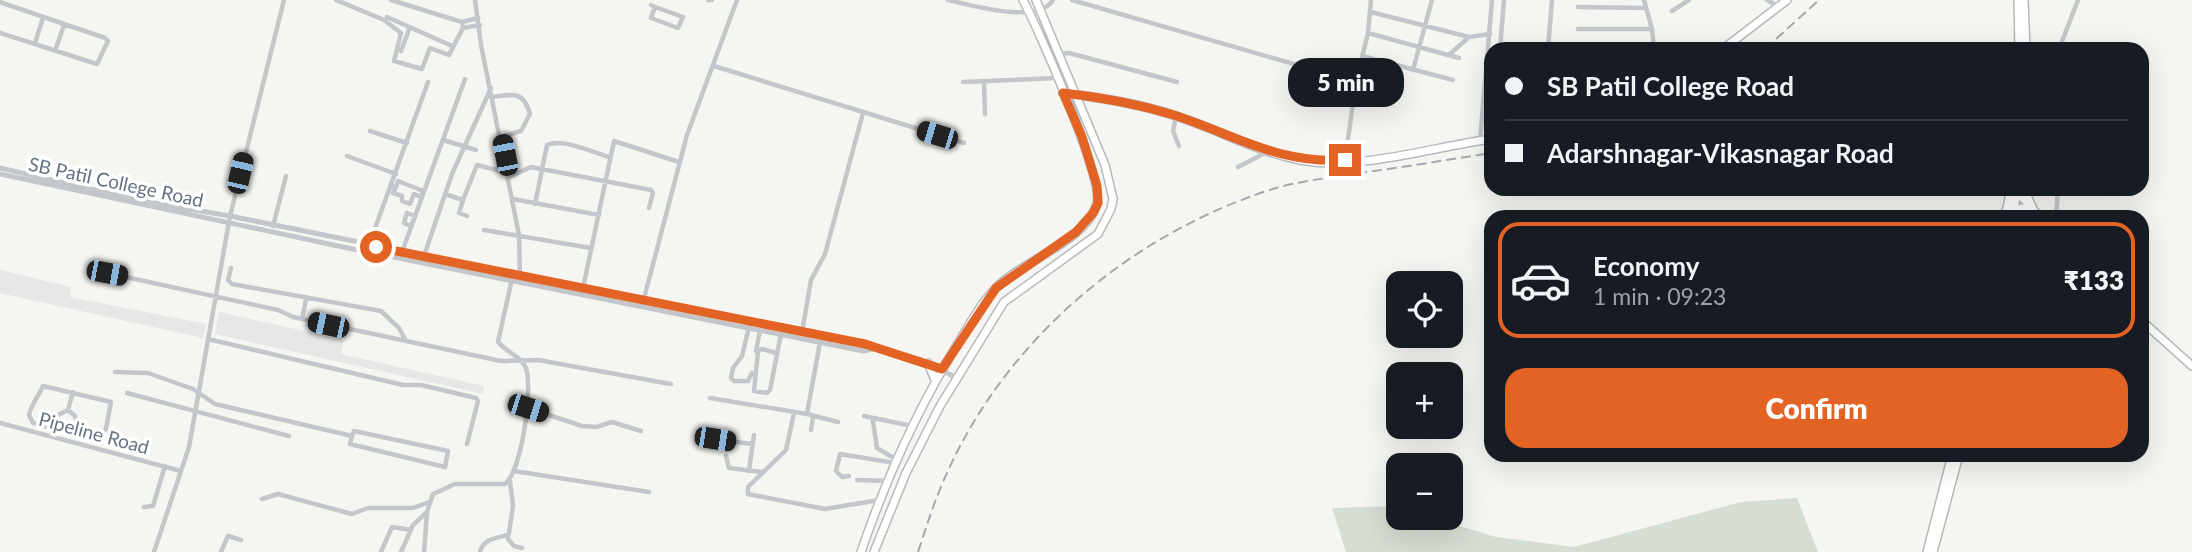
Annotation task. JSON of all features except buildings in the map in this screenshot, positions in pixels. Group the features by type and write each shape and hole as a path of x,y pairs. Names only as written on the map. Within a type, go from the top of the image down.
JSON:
{"main road":[{"path":"861,552 887,481 942,369 996,288 1076,232 1093,213 1098,196 1079,129 1023,0"},
{"path":"874,552 906,473 940,406 1004,302 1098,234 1111,209 1113,199 1105,165 1036,0"},
{"path":"1732,42 1787,0"},
{"path":"2018,0 2019,42"},
{"path":"2024,0 2026,42"},
{"path":"1063,93 1129,103 1176,116 1268,151 1301,160 1401,156 1484,140"},
{"path":"2021,196 2033,209"},
{"path":"2019,210 2033,209"},
{"path":"2149,327 2192,366"},
{"path":"929,363 935,381"},
{"path":"1927,552 1950,462"},
{"path":"1933,552 1957,462"}],"street":[{"path":"154,552 181,471 200,396 230,219 284,0"},
{"path":"336,0 384,20 401,33 394,60 396,63 422,69 430,48 449,55 462,25 478,18"},
{"path":"391,0 462,25 480,25"},
{"path":"475,0 481,45 519,235 515,277 498,342 520,359 527,373 528,408 510,480 513,506 508,535 510,544 522,548"},
{"path":"643,303 697,105 737,0"},
{"path":"948,0 996,11 1029,12 1048,7 1053,0"},
{"path":"1072,0 1356,82"},
{"path":"1345,160 1356,82 1368,33 1371,0"},
{"path":"1413,70 1432,0"},
{"path":"1489,42 1492,0"},
{"path":"1501,42 1504,0"},
{"path":"1549,42 1552,0"},
{"path":"1644,0 1653,42"},
{"path":"1672,11 1689,0"},
{"path":"1767,0 1779,6"},
{"path":"2062,42 2078,0"},
{"path":"0,2 108,41 98,64 0,33"},
{"path":"653,6 682,17 678,28 651,18 653,6"},
{"path":"1578,7 1646,8"},
{"path":"1371,12 1469,37 1490,34"},
{"path":"1491,13 1504,13"},
{"path":"387,17 452,46"},
{"path":"36,43 43,18"},
{"path":"55,51 64,25"},
{"path":"401,51 410,27"},
{"path":"1578,29 1652,29"},
{"path":"1368,33 1459,58"},
{"path":"1448,55 1469,37"},
{"path":"1058,54 1069,53 1177,82"},
{"path":"1362,56 1453,80"},
{"path":"713,66 964,143"},
{"path":"963,82 1056,78"},
{"path":"402,255 465,79"},
{"path":"984,81 985,114"},
{"path":"423,194 414,194 410,204 402,201 402,196 393,193 396,174 428,82"},
{"path":"424,257 464,146 491,88"},
{"path":"493,97 506,94 524,98 530,114 521,131 501,136"},
{"path":"1480,141 1484,98"},
{"path":"802,332 811,280 825,254 863,113"},
{"path":"1176,116 1173,131 1179,146"},
{"path":"370,131 407,143"},
{"path":"443,140 476,150"},
{"path":"583,289 614,141 680,163"},
{"path":"535,204 545,148 550,144 609,157"},
{"path":"1238,167 1268,151"},
{"path":"347,156 396,174"},
{"path":"467,216 459,213 477,165 508,175 527,168 540,169 652,191 649,208"},
{"name":"SB Patil College Road","path":"0,168 153,205"},
{"name":"SB Patil College Road","path":"0,174 369,245 402,255 583,289 863,351 873,349"},
{"path":"273,226 286,176"},
{"path":"369,245 398,181 423,194"},
{"path":"445,194 463,200"},
{"path":"513,199 599,215"},
{"name":"SB Patil College Road","path":"230,219 643,303 865,344 873,349"},
{"path":"484,230 592,248"},
{"path":"230,268 228,280 232,284 381,311 399,328 407,341"},
{"path":"107,273 178,286 215,298 278,310 302,319 501,361 548,361 671,384"},
{"path":"302,319 306,299"},
{"path":"749,327 742,356 732,372 731,378 734,381 750,380 760,330"},
{"path":"776,353 762,349 758,351 754,391 768,392 781,334"},
{"path":"208,339 377,379 476,398 478,401 467,444"},
{"path":"811,430 810,415 820,342"},
{"path":"873,349 929,363 957,378"},
{"path":"115,372 148,373 192,389 215,404 352,436"},
{"path":"52,428 31,420 32,405 46,385 111,402 104,434 94,439 79,436 75,416 68,410"},
{"path":"51,436 57,416 68,410 73,392"},
{"path":"127,393 289,436"},
{"path":"710,398 838,422"},
{"path":"528,408 582,426 596,427 608,422 640,431"},
{"path":"794,413 786,450 748,486 751,495 825,509 879,500"},
{"path":"864,416 912,426"},
{"path":"873,421 877,448 896,461"},
{"name":"Pipeline Road","path":"0,422 181,471"},
{"path":"354,431 448,452 445,467 350,444 352,436 354,431"},
{"path":"749,471 754,435"},
{"path":"705,445 707,440 712,439 752,444"},
{"path":"849,476 842,477 836,473 840,454 896,461"},
{"path":"726,456 729,468 763,472"},
{"path":"144,507 153,506 165,466"},
{"path":"514,471 649,492"},
{"path":"424,552 427,512 433,494 446,486 498,485 510,480"},
{"path":"857,481 887,481"},
{"path":"262,499 278,494 352,514 368,508 413,508 429,501"},
{"path":"401,552 416,520 427,512"},
{"path":"381,552 392,527 411,530"},
{"path":"480,552 481,547 490,539 508,535"},
{"path":"221,552 228,536 241,540"}],"shaded area":[{"path":"0,270 71,287 70,297 206,324 203,338 0,293"},
{"path":"219,312 344,340 341,354 484,386 483,394 215,334"},
{"path":"1797,498 1818,552 1346,552 1332,508 1386,506 1386,530 1463,530 1463,527 1496,537 1574,547 1741,502"}],"railway":[{"path":"1773,42 1819,0"},
{"path":"918,552 943,482 969,431 1000,383 1036,339 1078,299 1123,264 1171,233 1223,208 1276,188 1484,154"}],"route":[{"path":"376,247 865,344 873,349 921,360 942,369 996,288 1076,232 1085,224 1098,203 1093,171 1063,93 1145,107 1284,156 1318,162 1345,160"}]}
